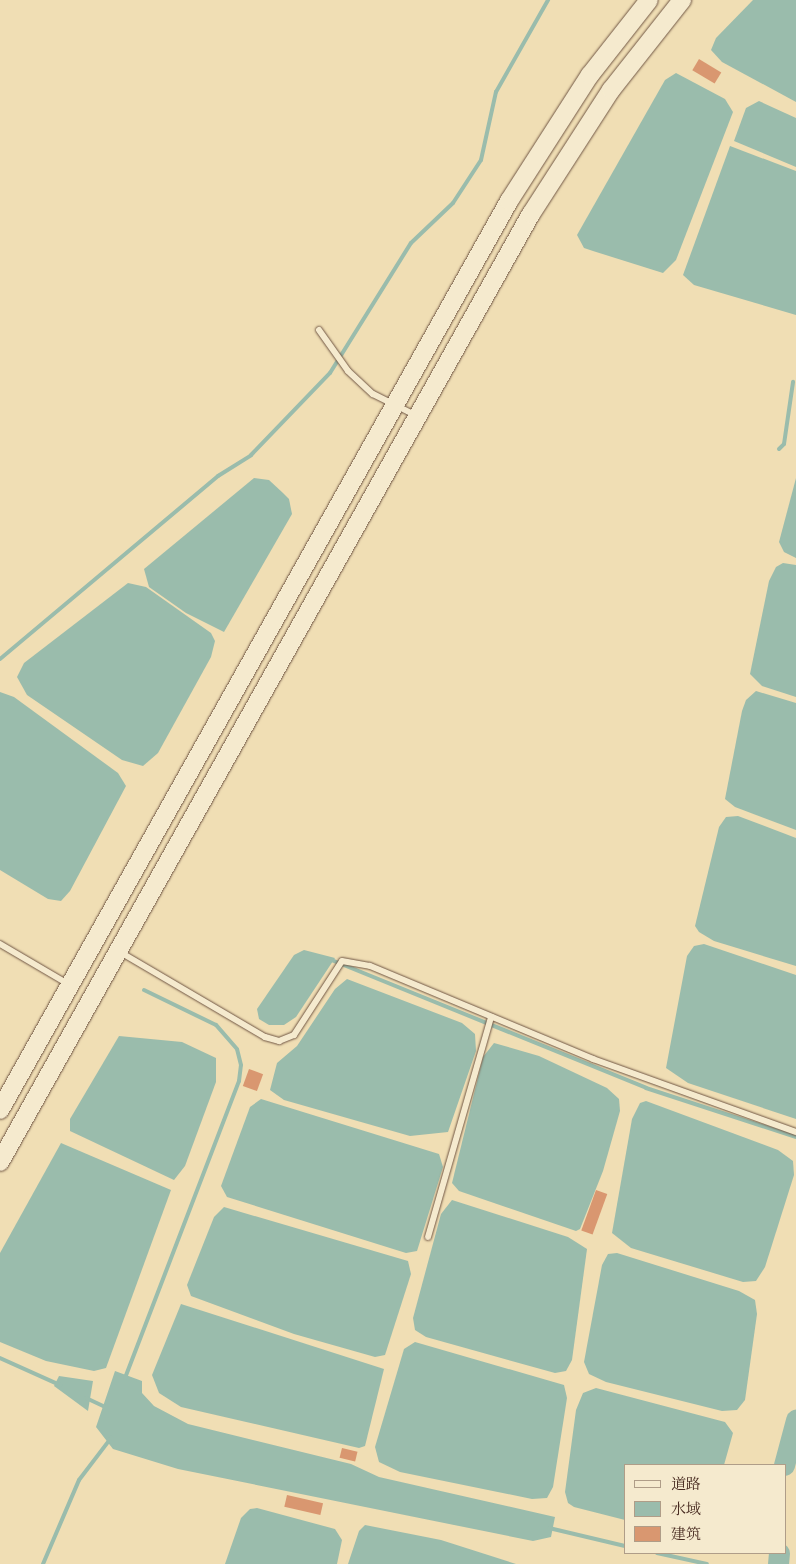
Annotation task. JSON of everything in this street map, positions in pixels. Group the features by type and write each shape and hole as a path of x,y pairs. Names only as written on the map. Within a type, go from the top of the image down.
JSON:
{"main road":[{"path":"0,1110 509,201 590,75 649,0"},
{"path":"0,1162 531,214 611,90 682,0"}],"lane":[{"path":"319,330 348,371 373,394 418,417"},
{"path":"0,944 70,985"},
{"path":"119,952 265,1037 279,1041 294,1035 342,961 370,966 594,1059 796,1132"},
{"path":"428,1236 492,1016"}],"water":[{"path":"753,0 796,0 796,102 722,62 711,50 716,38"},
{"path":"676,73 725,99 733,112 676,260 663,273 584,248 577,235 665,80"},
{"path":"759,101 796,118 796,167 734,141 746,108"},
{"path":"730,146 796,171 796,315 694,285 683,275"},
{"path":"254,478 269,480 283,493 289,499 292,514 224,632 186,613 149,587 144,569"},
{"path":"796,478 796,558 784,552 779,542"},
{"path":"783,563 796,565 796,697 762,686 750,674 769,581 776,567"},
{"path":"128,583 146,587 211,633 215,641 211,657 158,753 143,766 122,760 27,695 17,677 24,663"},
{"path":"756,691 796,703 796,830 735,807 725,799 742,711 746,700"},
{"path":"0,692 14,697 118,773 126,786 70,891 61,901 48,899 0,870"},
{"path":"738,816 796,838 796,966 714,941 699,932 695,926 719,827 726,817"},
{"path":"704,944 796,975 796,1119 688,1083 666,1068 687,956 694,946"},
{"path":"304,950 335,958 296,1017 284,1025 269,1025 259,1019 257,1009 294,955"},
{"path":"347,979 462,1023 475,1034 476,1051 448,1132 410,1136 284,1100 270,1090 277,1063 297,1046 335,989"},
{"path":"119,1036 182,1042 216,1058 216,1082 185,1166 174,1180 70,1131 70,1119"},
{"path":"494,1043 539,1056 607,1088 619,1099 620,1111 603,1171 580,1229 576,1231 459,1191 452,1183 483,1057"},
{"path":"261,1099 439,1154 443,1167 417,1251 406,1253 227,1197 221,1186 250,1107"},
{"path":"646,1101 778,1150 793,1161 794,1175 765,1267 756,1281 743,1282 631,1248 612,1233 632,1119 640,1103"},
{"path":"61,1143 171,1190 106,1368 94,1371 46,1361 0,1342 0,1253"},
{"path":"452,1200 568,1237 587,1249 572,1360 566,1371 555,1373 426,1337 415,1330 413,1318 441,1214"},
{"path":"224,1207 408,1261 411,1274 385,1355 375,1357 294,1334 191,1296 187,1285 214,1217"},
{"path":"617,1253 739,1291 755,1300 757,1314 745,1400 737,1410 722,1411 606,1382 589,1374 584,1362 602,1265 608,1254"},
{"path":"181,1304 384,1369 365,1446 359,1448 181,1407 159,1393 152,1375"},
{"path":"415,1342 564,1385 567,1398 553,1487 547,1498 532,1499 400,1472 379,1462 375,1447 404,1349"},
{"path":"115,1371 142,1381 142,1393 154,1406 188,1424 351,1464 379,1477 555,1517 551,1537 533,1541 178,1469 113,1449 96,1427"},
{"path":"59,1376 93,1381 88,1411 54,1386"},
{"path":"596,1388 725,1422 733,1433 724,1464 624,1464 624,1520 574,1507 568,1503 565,1492 576,1410 583,1393"},
{"path":"257,1508 335,1529 342,1540 337,1564 225,1564 241,1518 250,1509"},
{"path":"365,1525 441,1540 516,1564 348,1564 359,1531"}],"building":[{"path":"699,59 721,72 715,84 692,70"},
{"path":"249,1069 263,1074 257,1091 243,1086"},
{"path":"596,1190 607,1194 593,1235 581,1230"},
{"path":"342,1448 358,1452 355,1462 340,1458"},
{"path":"287,1495 323,1503 320,1515 284,1507"}],"waterway":[{"path":"0,659 218,476 251,455 330,373 411,243 453,203 481,160 496,92 548,0"},
{"path":"779,449 784,444 793,382"},
{"path":"329,959 646,1088 796,1137"},
{"path":"125,1378 239,1081 241,1065 237,1049 216,1025 144,990"},
{"path":"0,1358 60,1385"},
{"path":"86,1398 107,1408"},
{"path":"784,1464 796,1420"},
{"path":"43,1564 79,1480 111,1438"},
{"path":"549,1528 624,1546"},
{"path":"662,1554 707,1564"},
{"path":"778,1564 779,1554"}]}
